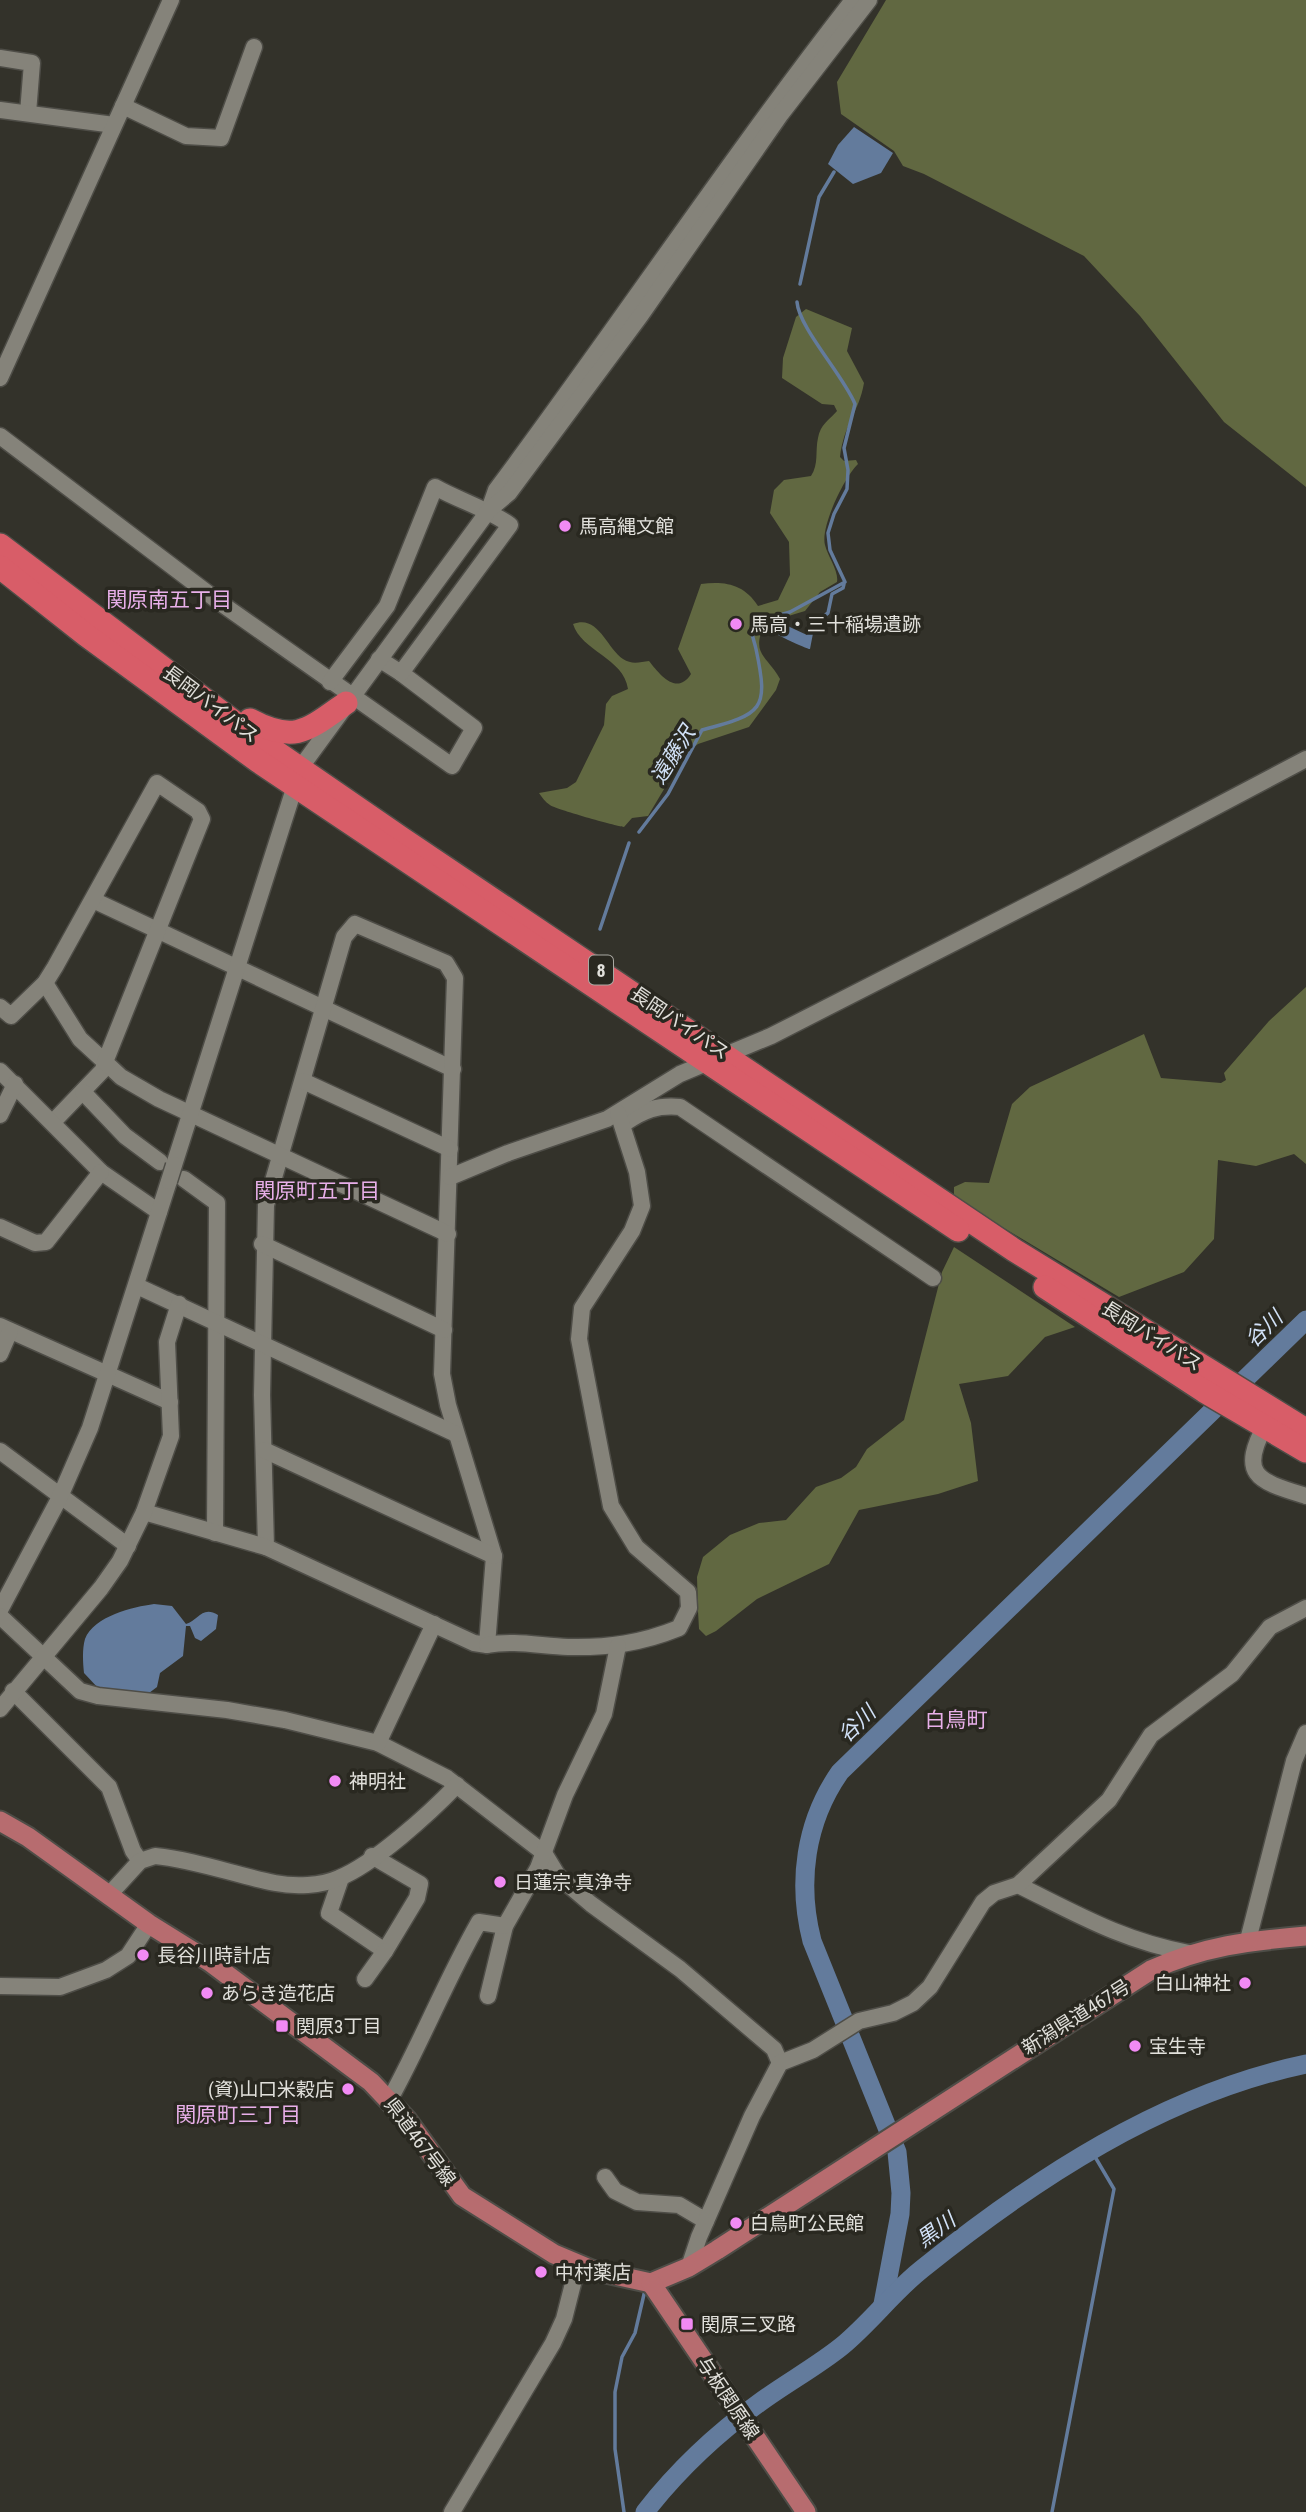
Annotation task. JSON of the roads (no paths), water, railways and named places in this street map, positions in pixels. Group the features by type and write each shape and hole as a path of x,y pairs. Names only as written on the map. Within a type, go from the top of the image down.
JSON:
{"highway":[{"name":"長岡バイパス","path":"0,545 186,685 297,776"},
{"name":"長岡バイパス","path":"0,567 97,643 1210,1384 1306,1451"},
{"path":"186,685 266,729 285,734 302,732 349,700"},
{"name":"長岡バイパス","path":"1259,1417 1306,1430"}],"main road":[{"name":"県道467号線","path":"0,1821 37,1844 149,1924 210,1962 390,2099 462,2196 554,2254 578,2264 651,2283"},
{"name":"新潟県道467号","path":"689,2267 1151,1970 1189,1953 1248,1940 1306,1936"},
{"path":"651,2283 689,2267"},
{"name":"与板関原線","path":"651,2283 806,2512"}],"street":[{"path":"0,378 171,0"},
{"path":"489,510 496,490 591,362 782,91 853,0"},
{"path":"0,1610 59,1499 90,1428 297,776 379,659 489,510 509,493 641,314 781,114 869,0"},
{"path":"123,106 187,136 221,138 254,47"},
{"path":"0,58 32,64 28,113"},
{"path":"0,110 114,125"},
{"path":"0,436 169,565 330,682 349,700 452,765 474,728 379,659"},
{"path":"330,682 387,606 435,487 463,502 489,510 510,525 401,673"},
{"path":"621,1118 680,1074 719,1059 1075,881 1306,759"},
{"path":"0,1007 11,1016 44,982 93,900 157,783 198,811 202,819 103,1070 53,1122"},
{"path":"93,900 453,1069"},
{"path":"266,1547 262,1244 266,1205 278,1155 303,1081 344,936 355,924 446,963 455,978 442,1374 456,1434 475,1487 494,1556 487,1645"},
{"path":"44,982 80,1039 138,1088 190,1115 448,1234"},
{"path":"0,1071 101,1172 159,1212"},
{"path":"303,1081 450,1149"},
{"path":"0,1115 15,1084"},
{"path":"83,1092 125,1136 217,1203 215,1533"},
{"path":"450,1177 660,1105 680,1107 933,1278"},
{"path":"144,1512 266,1547 474,1643 618,1646 633,1644 679,1628 689,1608 688,1592 636,1547 611,1506 579,1339 582,1308 632,1231 642,1206 641,1186 621,1118"},
{"path":"0,1227 35,1243 46,1242 101,1172"},
{"path":"262,1244 444,1330"},
{"path":"137,1286 456,1434"},
{"path":"0,1709 41,1656 101,1588 128,1546 144,1512 169,1446 167,1342 179,1304"},
{"path":"0,1353 5,1328 170,1402"},
{"path":"1259,1417 1254,1471 1261,1482 1306,1496"},
{"path":"264,1450 494,1556"},
{"path":"0,1451 59,1499 128,1546"},
{"path":"689,2267 752,2116 780,2063 813,2050 859,2021 893,2013 922,1996 975,1911 994,1893 1018,1885 1109,1800 1151,1735 1232,1674 1270,1627 1306,1608"},
{"path":"0,1616 80,1690 90,1694 239,1712 378,1744 457,1785 544,1853 558,1876 680,1969 774,2049 780,2063"},
{"path":"378,1744 434,1624"},
{"path":"488,1996 505,1926 544,1853 565,1796 604,1714 618,1646"},
{"path":"13,1692 109,1787 133,1851 140,1861"},
{"path":"1248,1940 1294,1761 1306,1733"},
{"path":"108,1896 140,1861 163,1857 295,1885 324,1883 341,1878 438,1805 457,1785"},
{"path":"365,1979 417,1898 420,1884 372,1856"},
{"path":"341,1878 329,1913 385,1951"},
{"path":"1018,1885 1093,1924 1134,1941 1189,1953"},
{"path":"390,2099 424,2036 455,1964 479,1922 505,1926"},
{"path":"0,1986 60,1987 106,1970 128,1956 149,1924"},
{"path":"605,2177 615,2191 636,2202 648,2206 679,2205 706,2221"},
{"path":"452,2512 553,2343 564,2319 578,2264"}],"water":[{"path":"854,127 893,153 881,173 853,184 828,164 838,145"},
{"path":"779,622 807,635 815,623 810,649 760,625"},
{"path":"154,1604 172,1606 186,1624 204,1613 213,1612 218,1615 216,1629 201,1641 195,1638 190,1626 186,1626 183,1656 160,1673 157,1687 149,1693 99,1689 84,1673 83,1647 90,1631 115,1614"}],"waterway":[{"name":"遠藤沢","path":"800,284 819,197 834,172"},
{"name":"遠藤沢","path":"639,832 668,794 702,730 738,719 757,706 762,685 752,633 753,623 790,612 845,582 830,550 828,533 847,489 848,470 844,448 855,404 805,325 797,302"},
{"path":"815,623 828,613 832,594 843,588 844,584"},
{"name":"遠藤沢","path":"600,929 629,843"},
{"name":"谷川","path":"883,2304 900,2214 897,2152 812,1941 807,1919 805,1875 807,1854 819,1811 840,1772 1306,1320"},
{"name":"黒川","path":"645,2512 684,2468 728,2427 842,2346 911,2278 1009,2203 1055,2172 1151,2118 1201,2096 1306,2064"},
{"path":"1052,2512 1114,2189 1091,2150"},
{"path":"624,2512 615,2449 615,2392 622,2357 635,2333 645,2290"}],"place":[{"name":"馬高縄文館","path":"565,526"},
{"name":"馬高・三十稲場遺跡","path":"736,624"},
{"name":"神明社","path":"335,1781"},
{"name":"日蓮宗 真浄寺","path":"500,1882"},
{"name":"長谷川時計店","path":"143,1955"},
{"name":"白山神社","path":"1245,1983"},
{"name":"あらき造花店","path":"207,1993"},
{"name":"関原3丁目","path":"282,2026"},
{"name":"宝生寺","path":"1135,2046"},
{"name":"(資)山口米穀店","path":"348,2089"},
{"name":"白鳥町公民館","path":"736,2223"},
{"name":"中村薬店","path":"541,2272"},
{"name":"関原三叉路","path":"687,2324"}],"district":[{"name":"関原南五丁目","path":"169,600"},
{"name":"関原町五丁目","path":"317,1191"},
{"name":"白鳥町","path":"956,1720"},
{"name":"関原町三丁目","path":"238,2115"}]}
